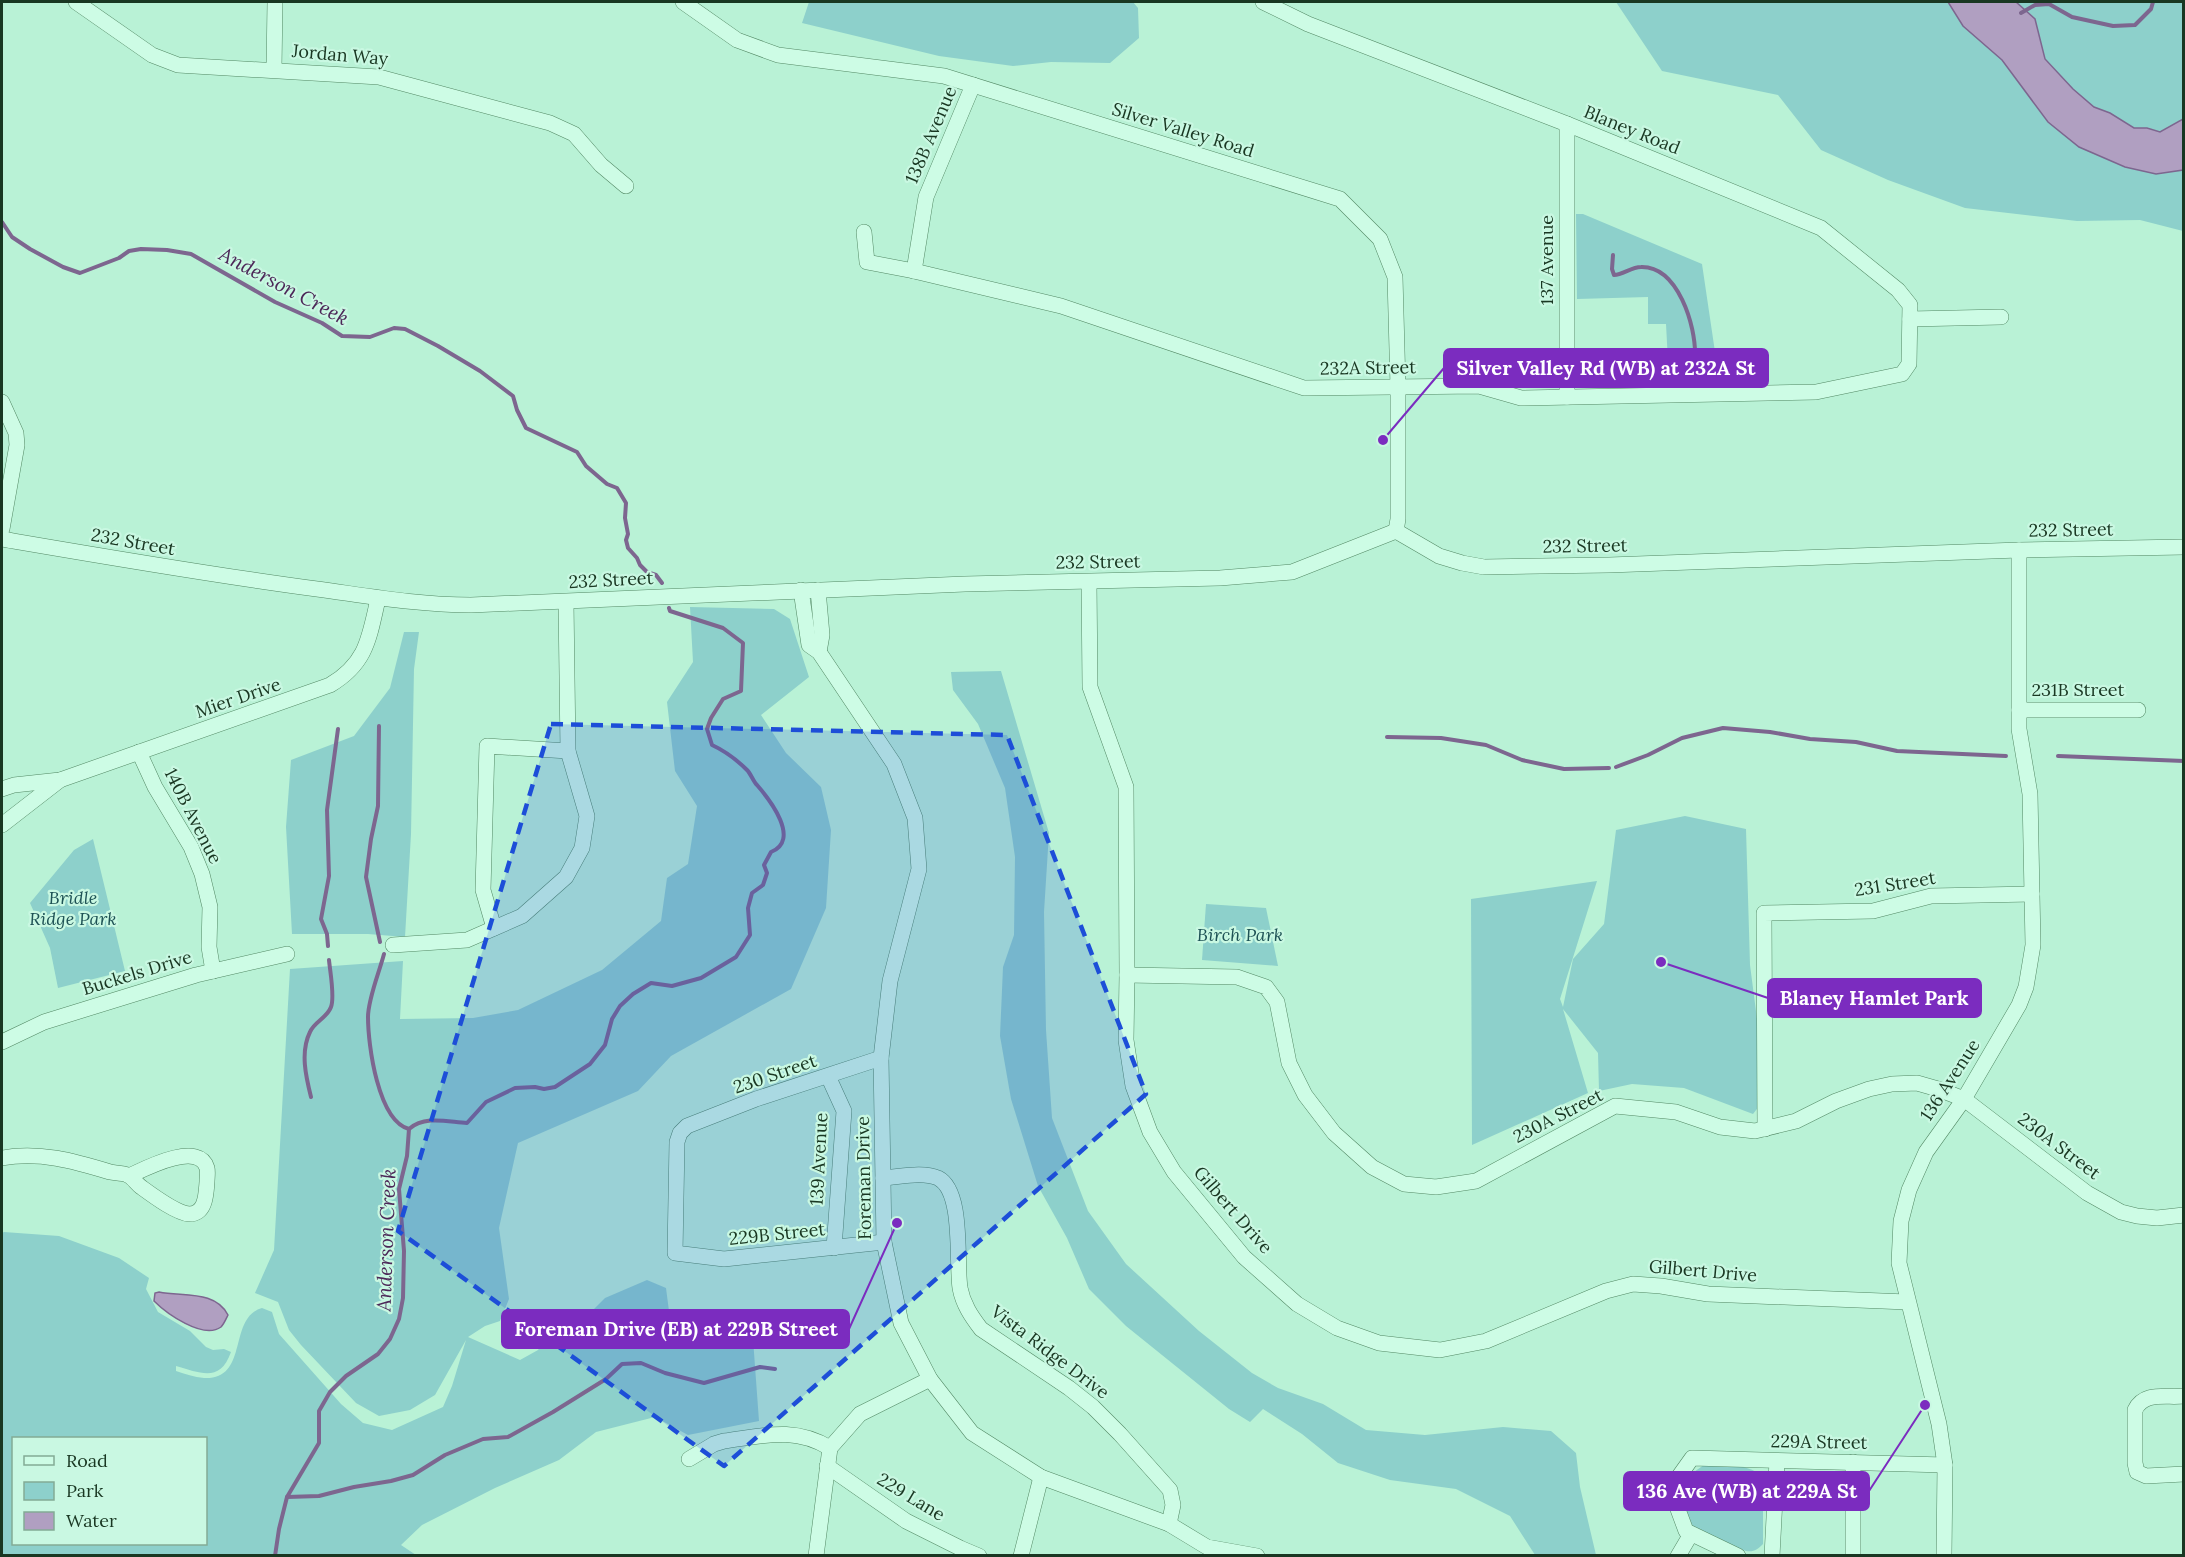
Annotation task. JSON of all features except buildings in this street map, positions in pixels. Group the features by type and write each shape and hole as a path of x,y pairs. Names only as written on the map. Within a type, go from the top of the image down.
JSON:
{"street":[{"name":"Jordan Way","path":"76,2 96,7 152,55 177,65 379,77 550,123 574,134 601,165 626,186"},
{"path":"274,69 275,2"},
{"name":"Silver Valley Road","path":"683,2 737,40 778,55 944,76 1341,199 1380,239 1395,277 1398,387 1398,519 1396,531"},
{"name":"Blaney Road","path":"1263,2 1328,32 1567,124 1821,228 1899,290 1910,305 1909,364"},
{"name":"138B Avenue","path":"914,271 926,197 974,85"},
{"name":"137 Avenue","path":"1567,124 1567,397"},
{"name":"232A Street","path":"864,232 867,262 1061,306 1304,388 1479,386 1515,397 1816,392 1902,374 1909,364"},
{"path":"1910,319 2001,317"},
{"path":"2,402 16,433 17,445 2,529"},
{"name":"232 Street","path":"2,539 220,576 378,599 444,605 566,602 801,590 1220,578 1292,572 1396,531 1439,556 1484,567 2184,547"},
{"name":"136 Avenue","path":"1944,1556 1945,1465 1939,1424 1899,1263 1901,1221 1909,1190 1926,1152 1964,1099 2019,1005 2026,987 2033,945 2030,794 2020,737 2019,710 2019,550"},
{"name":"Gilbert Drive","path":"1089,582 1090,687 1126,787 1126,1040 1133,1086 1150,1132 1174,1172 1244,1257 1297,1304 1337,1328 1378,1343 1440,1350 1486,1341 1606,1291 1633,1284 1708,1294 1907,1302"},
{"name":"Foreman Drive","path":"801,590 809,645 819,652 894,764 915,818 919,869 890,981 881,1058 884,1242 901,1323 930,1379 972,1433 1041,1477 1169,1524 1206,1551 1257,1556"},
{"path":"818,590 822,634 819,652"},
{"name":"Mier Drive","path":"2,789 14,785 60,780 316,692 342,678 363,653 378,599"},
{"path":"393,945 467,940 522,916 566,877 582,848 587,816 568,751 566,602"},
{"name":"231B Street","path":"2019,710 2138,710"},
{"path":"494,928 483,890 487,746 568,751"},
{"name":"140B Avenue","path":"139,752 155,787 191,847 202,874 210,907 209,947 213,971"},
{"name":"Mier Drive","path":"2,825 60,780"},
{"name":"231 Street","path":"1765,1129 1764,914 1873,911 1931,896 2032,894"},
{"name":"Buckels Drive","path":"2,1042 44,1022 213,971 287,954"},
{"name":"230A Street","path":"1127,975 1237,978 1266,987 1277,1002 1289,1063 1305,1095 1342,1140 1372,1167 1404,1184 1436,1187 1476,1181 1615,1106 1676,1112 1720,1127 1755,1131 1796,1121 1836,1101 1869,1089 1892,1084 1917,1083 1964,1099 2087,1193 2121,1212 2157,1218 2184,1215"},
{"name":"230 Street","path":"675,1253 677,1142 687,1126 756,1099 881,1058"},
{"name":"139 Avenue","path":"828,1076 844,1111 834,1248"},
{"path":"2,1158 37,1156 60,1158 129,1176 178,1211 188,1214 197,1213 203,1207 206,1197 207,1168 195,1156 185,1155 173,1158 129,1176"},
{"name":"Vista Ridge Drive","path":"883,1178 924,1175 947,1184 955,1208 960,1289 971,1317 981,1329 1069,1388 1093,1407 1120,1434 1170,1490 1173,1505 1169,1524"},
{"name":"229B Street","path":"675,1253 724,1259 884,1242"},
{"path":"816,1556 830,1448 861,1414 930,1379"},
{"path":"2184,1396 2145,1398 2139,1403 2135,1410 2135,1463 2137,1472 2146,1476 2184,1474"},
{"path":"689,1459 714,1444 724,1441 792,1433 810,1437 830,1448"},
{"name":"229A Street","path":"1691,1534 1686,1531 1676,1504 1677,1479 1692,1458 1945,1465"},
{"path":"1772,1556 1777,1461"},
{"path":"1853,1462 1853,1556"},
{"name":"229 Lane","path":"827,1466 906,1521 979,1556"},
{"path":"1021,1556 1041,1477"},
{"path":"1678,1556 1691,1534 1738,1556"}],"highlighted area":[{"path":"551,724 1007,735 1146,1094 724,1466 398,1231"}],"green space":[{"path":"809,2 1133,2 1138,8 1139,38 1110,63 1051,62 1013,66 939,56 802,23"},
{"path":"1616,2 1948,2 1963,26 2002,60 2048,122 2156,174 2183,170 2183,231 2140,220 2077,221 1965,208 1888,180 1821,150 1778,95 1662,71"},
{"path":"2016,2 2183,2 2183,119 2160,132 2147,128 2134,128 2110,113 2094,107 2073,89 2045,59 2035,19"},
{"path":"1576,214 1583,214 1702,264 1719,379 1669,380 1666,324 1648,324 1648,297 1577,299"},
{"path":"690,607 774,609 790,619 809,677 761,715 786,753 821,787 831,830 826,908 791,989 671,1056 638,1091 518,1143 499,1228 509,1299 500,1321 485,1326 468,1337 520,1360 538,1350 545,1340 582,1321 605,1298 647,1280 666,1288 672,1334 753,1339 759,1421 688,1435 655,1417 596,1432 559,1460 495,1488 422,1525 401,1545 416,1555 2,1555 2,1233 4,1232 59,1236 119,1258 149,1278 146,1289 158,1312 190,1331 206,1347 231,1352 227,1362 215,1372 201,1373 176,1366 176,1371 204,1378 218,1376 228,1369 245,1323 251,1314 262,1308 272,1312 279,1334 341,1404 363,1423 392,1430 443,1407 466,1340 435,1395 410,1410 379,1416 356,1403 301,1345 289,1330 278,1302 255,1293 274,1250 290,969 403,961 400,1019 473,1018 518,1010 602,970 661,921 667,878 688,864 697,806 675,771 667,702 693,662"},
{"path":"404,632 419,632 414,669 411,834 405,937 368,934 292,934 286,827 291,760 354,736 390,688"},
{"path":"1001,671 1049,833 1044,912 1046,1030 1052,1118 1088,1211 1126,1264 1199,1331 1252,1373 1278,1388 1323,1404 1366,1430 1425,1435 1503,1427 1551,1431 1576,1453 1580,1487 1596,1555 1535,1555 1510,1516 1456,1489 1390,1480 1338,1463 1302,1434 1263,1409 1250,1422 1229,1409 1126,1326 1089,1289 1067,1238 1038,1186 1011,1099 1000,1036 1003,967 1014,935 1015,857 1005,788 978,724 953,690 951,672"},
{"path":"1685,816 1746,829 1750,965 1767,1096 1753,1114 1684,1088 1632,1084 1599,1091 1598,1053 1563,1009 1588,1093 1472,1145 1471,899 1597,881 1560,999 1563,1007 1573,959 1604,924 1616,830"},
{"name":"Bridle Ridge Park","path":"93,839 125,971 58,988 50,948 30,903 74,850"},
{"name":"Birch Park","path":"1206,904 1266,908 1278,966 1202,960"},
{"path":"1704,1465 1744,1467 1763,1479 1763,1544 1757,1549 1746,1551 1722,1542 1697,1530 1688,1519 1686,1495 1688,1480"}],"water":[{"path":"1948,2 2016,2 2035,19 2045,59 2073,89 2094,107 2110,113 2134,128 2147,128 2160,132 2183,119 2183,170 2156,174 2125,167 2079,147 2048,122 2002,60 1963,26"},
{"path":"155,1293 207,1298 222,1307 228,1315 221,1327 213,1330 195,1328 176,1318 154,1301"}],"waterway":[{"path":"2021,13 2035,5 2049,4 2072,17 2113,26 2135,25 2151,9 2153,2"},
{"name":"Anderson Creek","path":"2,222 12,237 30,249 63,267 80,273 119,258 129,251 167,250 191,254 275,302 322,323 342,336 370,337 394,328 405,329 438,346 480,371 513,396 526,428 577,452 586,466 607,484 617,488 626,503 628,548 640,565 647,572 656,575 662,583"},
{"path":"1613,255 1614,275 1637,267 1654,269 1665,276 1675,287 1688,314 1695,356"},
{"name":"Anderson Creek","path":"275,1556 287,1497 319,1443 319,1411 330,1392 346,1376 378,1354 390,1339 399,1319 403,1298 404,1251 399,1189 407,1156 409,1129 429,1121 467,1123 486,1102 515,1088 555,1087 590,1064 605,1045 612,1019 620,1006 633,994 651,983 672,986 701,978 736,957 750,935 748,908 752,893 763,885 767,873 764,865 771,852 780,846 783,829 769,800 748,772 731,756 712,745 707,729 723,699 741,691 743,643 723,628 670,611 669,608"},
{"path":"379,726 378,806 366,877 380,942"},
{"path":"1616,767 1648,755 1682,738 1723,728 1770,732 1810,739 1856,742 1897,751 2006,756"},
{"path":"328,946 327,934 321,919 329,876 327,810 338,729"},
{"path":"1387,737 1441,738 1486,745 1522,760 1564,769 1609,768"},
{"path":"2058,756 2184,761"},
{"path":"384,954 368,1010 370,1045 382,1097 398,1123 409,1129"},
{"path":"311,1097 306,1073 305,1048 312,1029 331,1007 329,960"},
{"path":"287,1497 319,1496 413,1475 445,1455 483,1439 508,1437 606,1379 622,1364 641,1363 665,1373 704,1383 760,1367 775,1369"}],"place":[{"name":"Silver Valley Rd (WB) at 232A St","path":"1383,440"},
{"name":"Blaney Hamlet Park","path":"1661,962"},
{"name":"Foreman Drive (EB) at 229B Street","path":"897,1223"},
{"name":"136 Ave (WB) at 229A St","path":"1925,1405"}]}
